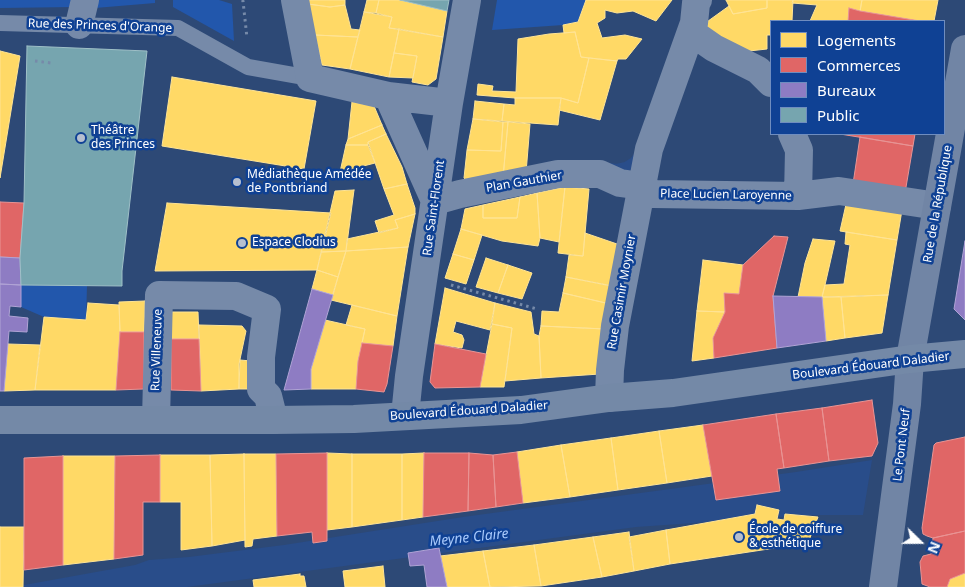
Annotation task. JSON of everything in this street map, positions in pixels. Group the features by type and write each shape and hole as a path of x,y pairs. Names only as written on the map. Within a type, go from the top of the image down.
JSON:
{"main road":[{"name":"Rue de la République","path":"910,359 965,50"},
{"name":"Boulevard Édouard Daladier","path":"0,420 274,420 521,410 609,398 673,393 910,359 965,354"},
{"name":"Le Pont Neuf","path":"890,544 907,404 910,359"},
{"path":"883,587 890,544"},
{"path":"890,544 892,587"}],"street":[{"path":"295,0 310,78 388,96 449,103"},
{"name":"Rue Saint-Florent","path":"405,416 409,376 449,103 467,0"},
{"name":"Place Lucien Laroyenne","path":"698,0 694,23 649,149 642,186 654,194 798,196 799,150 792,135"},
{"path":"691,32 714,48 758,70 770,82"},
{"path":"388,96 435,201"},
{"name":"Plan Gauthier","path":"435,201 558,174 600,174 620,184 642,186"},
{"name":"Rue Casimir Moynier","path":"609,398 609,379 615,326 642,186"},
{"path":"798,196 839,191 937,206"},
{"name":"Rue Villeneuve","path":"156,420 159,294 236,296 267,309 261,358 261,389 268,396 274,420"}],"lane":[{"name":"Rue des Princes d'Orange","path":"0,23 82,13 178,28 248,67 310,78"}],"path":[{"path":"242,0 248,46 248,67"},
{"path":"35,62 51,63"},
{"path":"424,278 537,308"}],"shaded area":[{"path":"0,0 75,0 75,7 0,8"},
{"path":"95,0 155,0 155,3 95,8"},
{"path":"173,0 219,0 232,4 234,41 173,7"},
{"path":"497,0 586,0 578,22 563,25 492,30"},
{"path":"21,285 87,286 86,320 44,317 21,307"}],"water":[{"name":"Meyne Claire","path":"872,460 863,515 809,515 636,527 187,587 13,587 135,565 149,560 284,545 463,517"}],"building: Logements":[{"path":"307,0 345,0 345,5 330,7 308,4"},
{"path":"367,0 379,0 376,13 364,12"},
{"path":"379,0 400,0 447,11 443,37 389,28 392,17 376,13"},
{"path":"586,0 672,0 656,21 633,11 617,13 605,10 605,18 597,23 602,38 625,35 642,39 626,59 618,59 617,61 581,57 575,32 564,33 563,25 578,22"},
{"path":"726,0 767,0 767,8 733,14"},
{"path":"767,0 793,0 792,20 770,20 770,35 767,35 767,49 740,52 704,24 729,6 733,14 767,8"},
{"path":"793,0 862,0 860,11 849,8 848,20 810,20 817,5 792,3"},
{"path":"862,0 938,0 934,20 914,20 860,11"},
{"path":"308,4 330,7 345,5 351,29 360,30 358,37 315,35"},
{"path":"364,12 392,17 389,28 399,29 389,77 350,69"},
{"path":"399,29 443,37 436,79 428,85 412,82 417,56 394,53"},
{"path":"575,32 581,57 589,58 578,103 561,98 515,98 477,95 478,84 493,86 492,91 516,92 518,39"},
{"path":"315,35 358,37 350,69 322,65"},
{"path":"0,51 20,56 0,178"},
{"path":"394,53 417,56 413,78 389,77"},
{"path":"589,58 617,61 600,120 559,110 561,98 578,103"},
{"path":"172,77 316,101 304,169 162,146"},
{"path":"515,98 561,98 558,125 502,121 504,104 515,105"},
{"path":"475,101 504,104 502,121 473,119"},
{"path":"352,102 374,106 382,125 348,139"},
{"path":"473,119 503,122 501,151 467,150"},
{"path":"503,122 508,122 503,178 472,186 464,178 467,150 501,151"},
{"path":"508,122 530,124 526,173 503,178"},
{"path":"382,125 386,134 368,142 368,145 346,145 348,139"},
{"path":"386,134 402,167 407,184 384,189 368,142"},
{"path":"346,145 368,145 375,163 340,172"},
{"path":"407,184 415,208 415,214 395,220 398,228 379,233 375,221 394,215 384,189"},
{"path":"565,187 559,242 540,238 537,193"},
{"path":"565,187 589,189 583,256 558,253"},
{"path":"354,190 346,251 321,252 335,191"},
{"path":"537,193 540,238 538,246 502,241 461,229 465,209 483,205 483,218 517,218 520,197"},
{"path":"520,197 517,218 483,218 483,205"},
{"path":"847,200 902,210 897,240 840,231"},
{"name":"Espace Clodius","path":"167,203 331,213 317,270 155,271"},
{"path":"415,214 408,247 346,251 347,239 398,228 395,220"},
{"path":"461,229 482,235 474,260 453,254"},
{"path":"846,232 897,240 888,295 822,297 825,285 844,284 850,245 845,244"},
{"path":"585,233 620,245 611,286 566,277 569,255 583,256"},
{"path":"813,239 835,241 822,297 798,297 805,263"},
{"path":"408,247 397,316 331,300 346,251"},
{"path":"346,251 338,277 317,270 321,252"},
{"path":"453,254 474,260 466,284 445,278"},
{"path":"486,258 508,265 498,293 476,287"},
{"path":"703,260 743,265 739,294 724,293 725,312 697,311"},
{"path":"508,265 532,273 522,299 498,293"},
{"path":"317,270 338,277 333,295 312,289"},
{"path":"566,277 613,286 610,304 563,293"},
{"path":"445,288 495,303 490,330 456,321 453,332 462,335 464,340 462,348 435,344"},
{"path":"563,293 610,304 606,329 541,326 542,311 559,312"},
{"path":"888,295 882,333 845,338 841,297"},
{"path":"822,297 841,297 845,338 826,341"},
{"path":"145,301 144,332 120,332 119,302"},
{"path":"88,303 119,305 120,332 116,390 35,390 44,317 86,320"},
{"path":"495,303 531,312 534,334 539,336 541,378 505,381 512,328 492,324"},
{"path":"352,305 397,316 393,346 362,343 365,329 346,325"},
{"path":"697,311 725,312 713,338 714,358 692,361"},
{"path":"170,312 198,312 199,339 171,339"},
{"path":"325,320 365,329 358,361 356,389 311,389 311,369"},
{"path":"492,324 512,328 504,387 480,387"},
{"path":"199,325 242,326 246,331 239,364 239,389 201,391"},
{"path":"541,326 604,329 600,374 541,378 539,336"},
{"path":"8,344 40,345 35,390 4,391"},
{"path":"240,360 251,361 252,389 239,389"},
{"path":"703,425 712,476 667,483 659,431"},
{"path":"659,431 667,483 618,490 611,438"},
{"path":"611,438 618,490 570,497 561,445"},
{"path":"561,445 570,497 523,503 517,452"},
{"path":"327,453 352,454 352,527 327,530"},
{"path":"424,453 423,517 402,520 402,454"},
{"path":"244,454 276,454 277,536 253,539 252,546 245,547"},
{"path":"244,454 245,540 212,546 210,455"},
{"path":"352,454 402,454 402,520 352,527"},
{"path":"160,455 210,455 212,546 181,550 181,502 160,502"},
{"path":"63,456 115,456 114,559 63,565"},
{"name":"École de coiffure & esthétique","path":"757,505 779,510 777,519 784,520 785,514 818,517 808,543 670,564 666,530 755,514"},
{"path":"0,527 24,527 23,587 0,587"},
{"path":"666,530 670,564 634,571 629,537"},
{"path":"629,532 634,571 602,577 593,537"},
{"path":"593,537 602,577 541,586 534,545"},
{"path":"534,545 541,586 490,587 483,551"},
{"path":"483,551 490,587 447,587 440,556"},
{"path":"383,566 385,587 345,587 343,571"},
{"path":"965,573 965,587 947,587 950,579"},
{"path":"300,574 300,576 304,576 306,587 254,587 253,580"}],"building: Commerces":[{"path":"849,8 914,20 848,20"},
{"path":"846,135 915,135 913,146"},
{"path":"860,137 913,146 905,193 853,184"},
{"path":"0,202 24,203 20,258 0,257"},
{"path":"774,236 788,237 773,296 777,348 714,358 713,338 725,312 724,293 739,294 743,265"},
{"path":"120,332 144,332 144,389 116,390"},
{"path":"171,339 199,339 201,391 171,390"},
{"path":"362,343 393,346 384,392 356,389 358,361"},
{"path":"435,344 486,354 480,387 435,388 430,382"},
{"path":"872,400 878,443 872,456 829,461 822,408"},
{"path":"822,408 829,461 784,468 776,414"},
{"path":"776,414 784,468 777,469 780,491 716,500 703,425"},
{"path":"965,437 965,531 933,538 927,536 923,534 922,528 934,445"},
{"path":"517,452 523,503 496,507 493,455"},
{"path":"327,453 327,541 313,543 312,532 277,536 276,454"},
{"path":"424,453 469,453 468,511 423,517"},
{"path":"469,453 493,455 496,507 468,511"},
{"path":"160,455 160,502 143,502 143,555 114,559 115,456"},
{"path":"63,456 63,565 24,570 24,458"},
{"path":"965,531 965,573 950,579 947,587 930,587 922,584 920,562 923,556 931,554 933,538"}],"building: Bureaux":[{"path":"965,241 965,320 954,309"},
{"path":"0,257 20,258 21,285 0,284"},
{"path":"0,284 21,285 21,307 10,306 9,316 28,318 27,332 9,331 4,391 0,391"},
{"path":"312,289 333,295 311,369 311,389 284,390"},
{"path":"773,296 822,297 826,341 777,348"},
{"path":"439,548 447,587 427,587 424,565 410,566 408,553"}],"building: Public":[{"path":"400,0 449,0 447,11"},
{"name":"Théâtre des Princes","path":"27,46 147,51 122,271 122,286 21,285 20,258 24,203"}],"waterway":[{"path":"609,168 626,167 634,162 641,153"}],"place":[{"name":"Théâtre des Princes","path":"81,138"},
{"name":"Médiathèque Amédée de Pontbriand","path":"237,182"},
{"name":"Espace Clodius","path":"242,243"},
{"name":"École de coiffure & esthétique","path":"739,537"}]}
